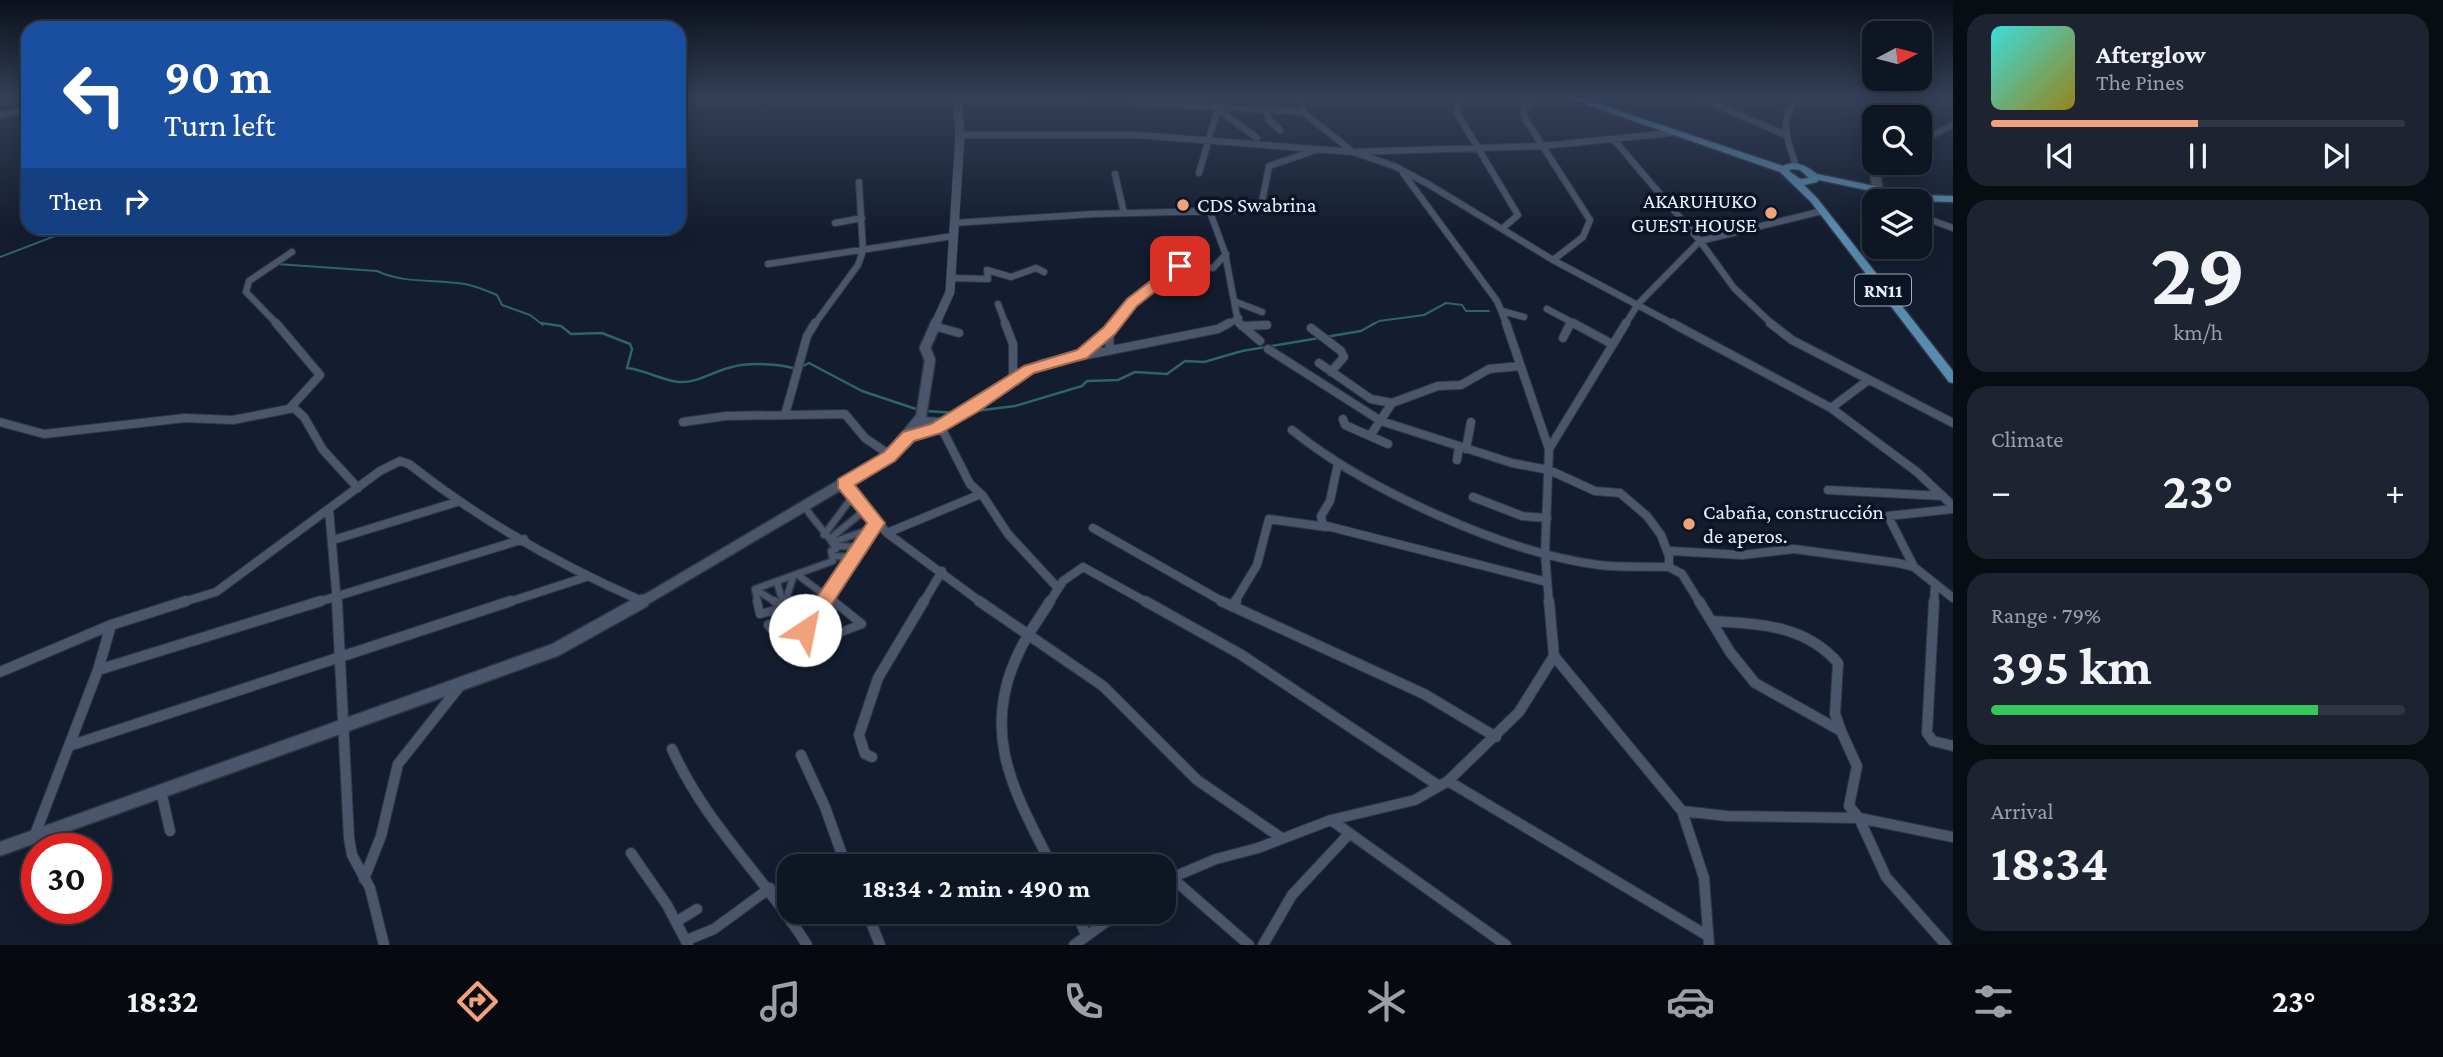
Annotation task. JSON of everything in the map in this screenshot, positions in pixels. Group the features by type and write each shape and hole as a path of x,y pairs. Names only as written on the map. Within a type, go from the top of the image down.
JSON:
{"main road":[{"name":"RN11","path":"1696,142 1784,170 1814,200 1953,379"},
{"path":"1784,170 1796,166 1812,179"},
{"name":"RN11","path":"1812,179 1814,200"},
{"path":"1794,180 1812,179 1867,189"},
{"path":"1932,198 1953,199"}],"street":[{"path":"45,833 555,650 645,603 890,455 919,421 924,407 930,360 925,348 950,292 959,142"},
{"path":"1199,173 1206,142"},
{"path":"1233,142 1353,152 1599,142"},
{"path":"1341,142 1353,152 1401,171 1503,228 1553,260 1831,408 1917,472 1953,507"},
{"path":"1474,142 1518,215 1503,228"},
{"path":"1540,142 1590,220 1591,227 1553,260"},
{"path":"1616,142 1700,241 1734,288 1761,316 1792,340 1953,423"},
{"path":"1788,142 1796,166"},
{"path":"768,264 863,251 953,229 1124,213 1210,212 1259,208 1269,166 1318,149"},
{"path":"1401,171 1449,232 1502,311 1549,449 1545,554 1554,656 1682,811 1704,878 1708,941"},
{"path":"1115,174 1124,213"},
{"path":"785,415 807,336 830,300 858,265 863,251 859,182"},
{"path":"1549,449 1638,304 1700,241 1822,211"},
{"path":"1210,212 1226,254 1239,322 1260,341"},
{"path":"835,223 862,218"},
{"path":"1932,220 1953,228"},
{"path":"290,408 320,375 246,292 249,281 292,252"},
{"path":"1213,268 1226,254"},
{"path":"1085,354 1110,330 1132,302 1162,279 1175,275 1175,265 1229,271"},
{"path":"950,278 988,279 987,270 1010,277 1036,268 1044,272"},
{"path":"1236,302 1262,312"},
{"path":"998,304 1013,344 1013,379"},
{"path":"1547,309 1570,324 1612,344"},
{"path":"1502,311 1524,317"},
{"path":"908,437 935,429 1041,364 1139,346 1239,322 1267,325"},
{"path":"1563,338 1570,324"},
{"path":"934,326 959,332"},
{"path":"1311,328 1344,357 1331,372"},
{"path":"1110,330 1110,351"},
{"path":"1268,349 1381,421 1462,448 1549,470 1595,491 1620,493 1662,534 1671,551 1669,567"},
{"path":"1319,363 1376,401 1392,403 1438,386 1461,385 1489,369 1520,366"},
{"path":"1831,408 1867,381"},
{"path":"1370,436 1392,403"},
{"path":"0,422 44,434 185,418 233,420 290,408 298,410 323,450 358,488"},
{"path":"683,422 713,417 845,414 865,438 890,455"},
{"path":"1343,419 1345,425 1388,444"},
{"path":"919,421 948,421"},
{"path":"1457,460 1471,422"},
{"path":"935,429 943,431 961,470 1008,534 1057,587"},
{"path":"1292,430 1306,443 1338,463 1438,516 1545,554 1600,565 1669,567 1682,574 1693,596 1713,621 1730,652 1755,683 1841,731"},
{"path":"0,672 111,625 216,592 392,462 405,462 457,502 586,577 645,603"},
{"path":"1338,463 1330,501 1321,516 1323,525 1547,582"},
{"path":"844,484 874,526 942,571 1026,636 1103,687 1196,780 1280,837"},
{"path":"1828,490 1943,496"},
{"path":"887,533 981,494"},
{"path":"755,589 833,561 831,540 853,496"},
{"path":"1473,497 1522,516 1547,518"},
{"path":"333,540 457,502"},
{"path":"805,507 831,540 860,547"},
{"path":"1953,507 1888,516 1914,568 1953,598"},
{"path":"329,509 342,658 349,838 352,855 364,878 384,945"},
{"path":"831,540 865,510"},
{"path":"1233,605 1253,575 1269,519 1332,528"},
{"path":"831,540 874,526"},
{"path":"816,612 779,620 769,625 790,649 816,612 825,597 853,558 874,526"},
{"path":"1093,528 1205,594 1424,694 1496,737"},
{"path":"98,670 524,539"},
{"path":"1671,551 1742,555 1794,549 1914,568"},
{"path":"832,556 853,558"},
{"path":"1046,854 1009,779 1000,721 1003,689 1026,636 1057,587 1075,571 1083,568 1240,654 1444,783 1708,941"},
{"path":"872,757 865,754 859,735 878,678 942,571"},
{"path":"796,576 862,624 841,632 822,649"},
{"path":"784,607 796,576"},
{"path":"69,746 586,577"},
{"path":"777,582 784,607"},
{"path":"1935,585 1927,733 1933,741 1953,746"},
{"path":"755,589 760,614 825,597"},
{"path":"755,589 784,607"},
{"path":"828,615 836,606"},
{"path":"838,620 844,612"},
{"path":"1713,621 1798,631 1828,650 1838,663 1835,714 1857,766 1853,791 1848,801 1859,818 1886,877 1946,945"},
{"path":"36,833 98,670 111,625"},
{"path":"1176,875 1331,820 1404,804 1444,783 1496,737 1519,712 1554,656"},
{"path":"364,878 381,836 398,764 462,683"},
{"path":"672,749 691,789 712,822 769,888 807,945"},
{"path":"801,755 825,807 842,854"},
{"path":"161,791 170,831"},
{"path":"1682,811 1727,816 1859,818 1953,837"},
{"path":"1331,820 1348,835 1506,945"},
{"path":"1263,945 1293,895 1348,835"},
{"path":"0,849 21,842"},
{"path":"631,853 687,942 715,929 769,888"},
{"path":"1176,886 1249,945"},
{"path":"676,922 697,909"},
{"path":"872,924 880,945"},
{"path":"1081,924 1087,936"},
{"path":"1074,945 1103,924"}],"waterway":[{"path":"0,257 58,235"},
{"path":"277,264 377,271 409,280 469,285 497,295 502,305 530,315 543,325"},
{"path":"1372,325 1379,321 1424,315 1446,303 1462,305 1466,311 1489,311"},
{"path":"541,323 561,326 571,334 602,333 630,344 632,349 627,368 672,381 693,381 739,365 764,364 797,369 809,363 862,391 919,410"},
{"path":"967,412 1015,406 1082,386 1087,381 1118,380 1135,372 1167,374 1185,361 1204,362 1242,351 1361,331 1375,323"},
{"path":"925,411 957,413"}],"place":[{"name":"CDS Swabrina","path":"1183,205"},
{"name":"AKARUHUKO GUEST HOUSE","path":"1771,213"},
{"name":"Cabaña, construcción de aperos.","path":"1689,524"}],"route":[{"path":"805,630 876,523 844,484 881,462 908,437 935,429 974,407 1029,369 1082,354 1110,330 1132,302 1162,279 1175,275 1175,265 1180,266"}]}
